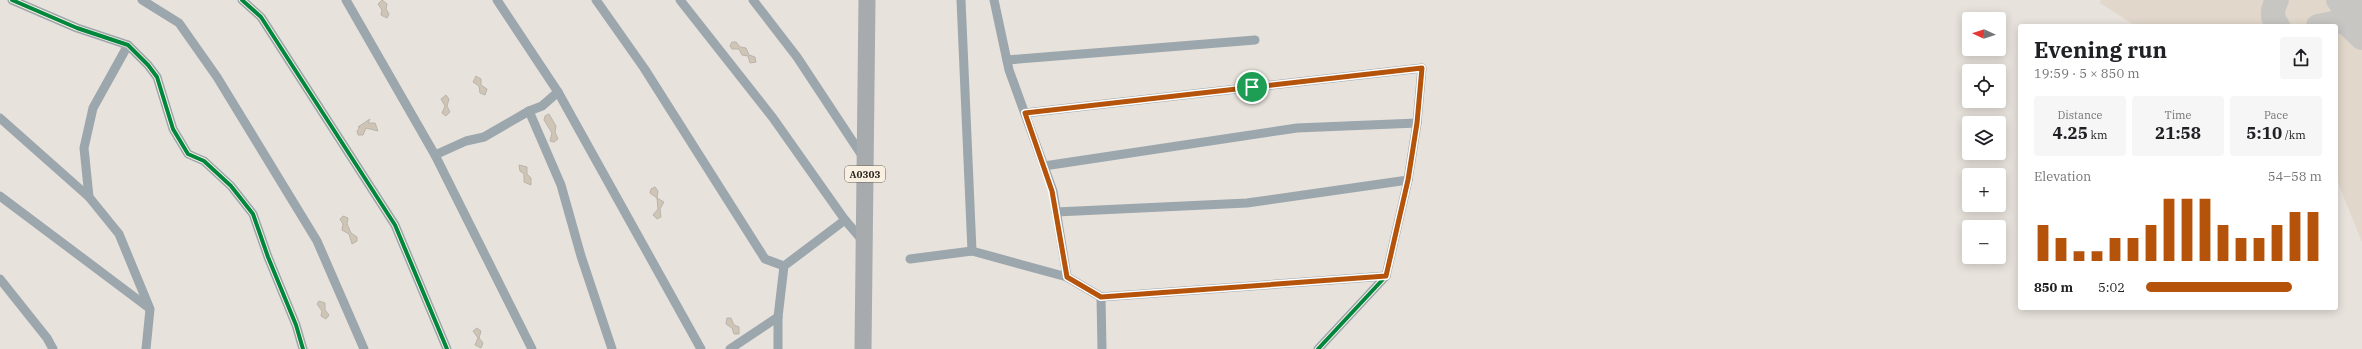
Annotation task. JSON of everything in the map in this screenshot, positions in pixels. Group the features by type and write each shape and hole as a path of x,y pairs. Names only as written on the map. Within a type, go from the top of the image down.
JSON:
{"highway":[{"name":"A0303","path":"863,349 867,0"}],"street":[{"path":"12,0 77,28 128,45 156,77 173,129 188,154 204,161 231,186 253,214 268,257 296,325 303,349"},
{"path":"142,0 179,23 217,77 317,241 364,349"},
{"path":"242,0 261,18 395,225 447,349"},
{"path":"346,0 435,156 532,349"},
{"path":"497,0 558,92 701,349"},
{"path":"596,0 644,68 765,260 784,266"},
{"path":"680,0 772,118 845,220 864,242"},
{"path":"753,0 797,57 865,160"},
{"path":"961,0 972,251"},
{"path":"994,0 1007,60 1052,191 1067,277"},
{"path":"1007,60 1255,40"},
{"path":"90,197 84,148 94,108 128,45"},
{"path":"1025,113 1422,68 1417,123 1408,180 1386,276 1318,349"},
{"path":"435,156 466,141 484,137 529,111 542,106 558,92"},
{"path":"529,111 561,185 581,256 612,349"},
{"path":"0,118 90,197 119,234 150,309 146,349"},
{"path":"1044,166 1297,128 1417,123"},
{"path":"1056,212 1247,203 1408,180"},
{"path":"0,196 150,309"},
{"path":"778,349 778,317 784,266 845,220"},
{"path":"910,259 972,251 1067,277 1101,297 1386,276"},
{"path":"0,279 47,338 53,349"},
{"path":"1101,297 1102,349"},
{"path":"730,349 778,317"}],"shaded area":[{"path":"2101,0 2362,0 2362,242 2338,183 2338,24 2133,24 2100,3"}],"building":[{"path":"382,0 387,4 386,9 389,14 387,18 381,15 382,10 378,4"},
{"path":"732,42 736,42 740,47 746,48 749,55 755,57 756,62 750,63 748,56 742,55 739,49 732,49 730,46"},
{"path":"476,76 481,79 481,85 487,89 485,95 480,93 479,86 473,82"},
{"path":"446,95 449,99 447,106 450,112 446,116 442,113 445,106 441,99"},
{"path":"549,114 556,126 555,132 558,139 554,142 550,141 552,133 544,120 545,116"},
{"path":"370,119 368,123 375,123 378,131 366,128 363,135 358,135 357,131 360,127 358,127"},
{"path":"519,165 527,167 527,174 531,178 531,185 524,182 524,174 520,171"},
{"path":"655,187 658,191 657,198 650,193 651,189"},
{"path":"657,198 664,202 660,209 661,217 657,219 653,215 658,209"},
{"path":"343,216 348,218 347,224 351,233 357,237 357,241 352,244 349,234 342,230 343,224 340,219"},
{"path":"319,301 325,303 325,310 329,315 326,319 321,316 322,311 317,304"},
{"path":"727,318 731,318 734,325 739,327 739,334 734,334 732,328 726,324"},
{"path":"477,328 481,331 479,338 483,343 481,348 475,345 478,338 473,331"}],"taxiway":[{"path":"2277,0 2273,13 2273,17 2277,24"},
{"path":"2338,0 2360,30"},
{"path":"2328,24 2344,21 2362,38"}],"cycle path":[{"path":"12,0 77,28 128,45 148,65 157,77 173,129 188,154 204,161 231,186 253,214 268,257 296,325 303,349"},
{"path":"242,0 261,17 395,225 447,349"},
{"path":"1025,113 1422,68 1417,123 1408,180 1386,276 1318,349"}],"route":[{"path":"1422,68 1417,123 1408,180 1386,276 1101,297 1067,277 1052,191 1025,113 1252,87 1422,68"}]}
